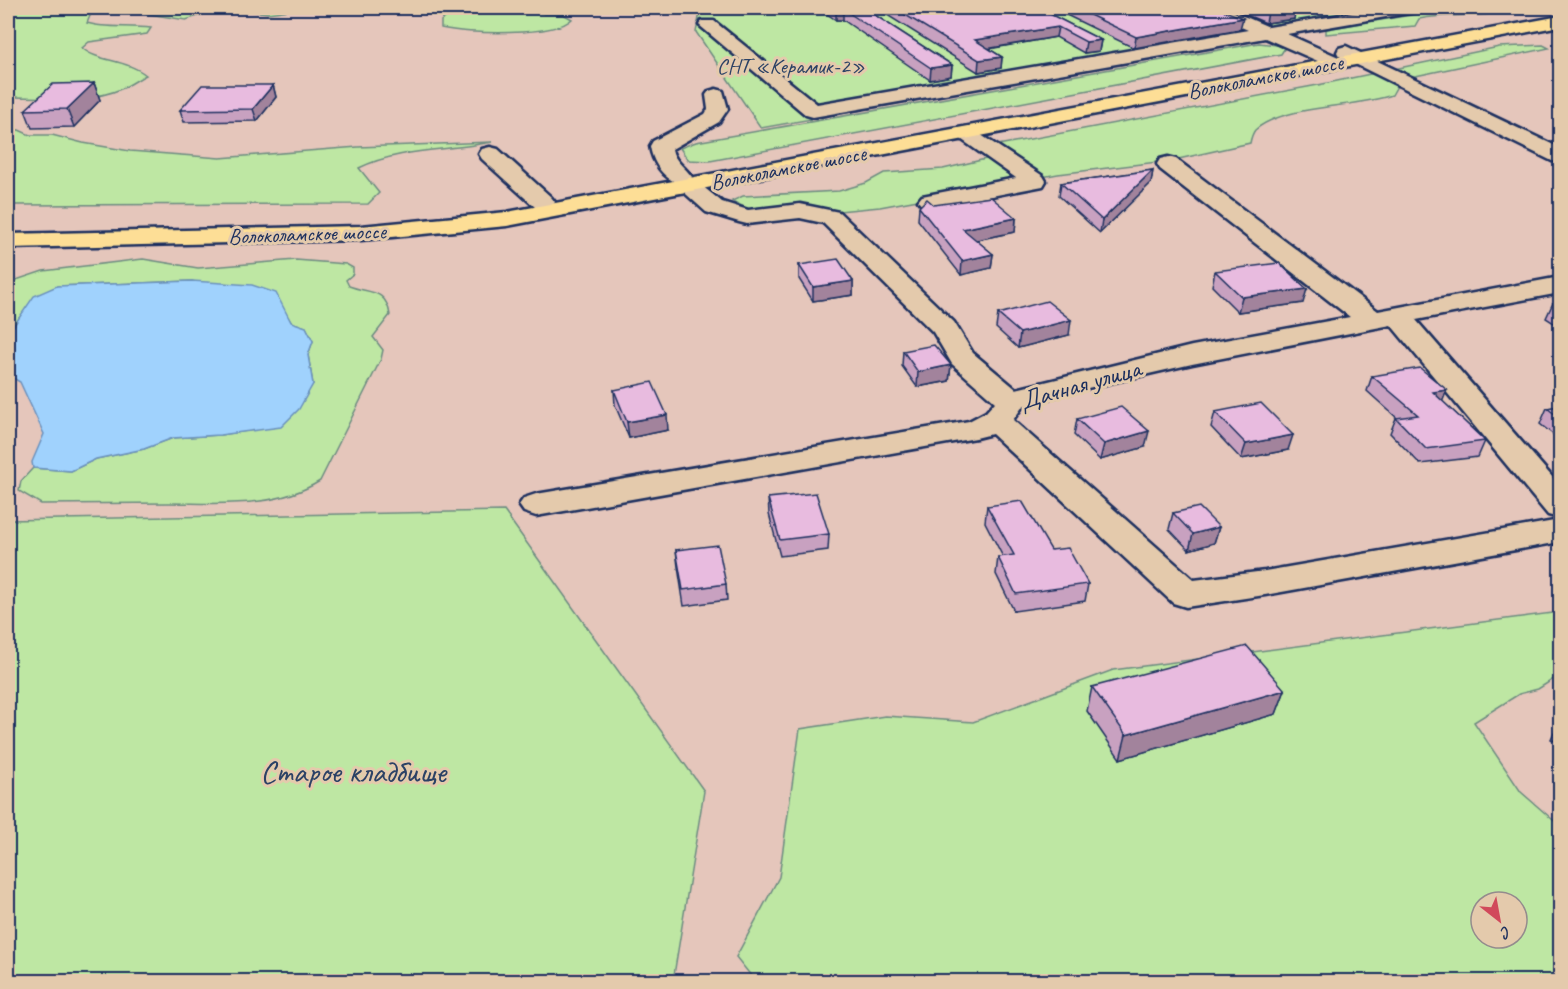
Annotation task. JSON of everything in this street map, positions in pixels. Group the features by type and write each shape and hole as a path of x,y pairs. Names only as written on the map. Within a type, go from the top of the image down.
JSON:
{"main road":[{"name":"Волоколамское шоссе","path":"8,230 362,222 427,218 543,202 684,181 965,133 1560,13"},
{"name":"Волоколамское шоссе","path":"8,241 280,236 431,228 507,219 684,181 1341,58 1560,21"}],"street":[{"path":"1212,8 1268,32 1341,58 1560,156"},
{"path":"708,26 813,111 1393,9"},
{"path":"1107,45 1127,56"},
{"path":"959,70 979,83"},
{"path":"716,95 718,109 711,118 661,146 663,159 714,207 747,218 800,211 831,218 944,328 962,358 1004,410 1186,594 1265,583 1560,531"},
{"path":"930,201 1035,181 965,133"},
{"path":"490,154 543,202"},
{"path":"1168,164 1386,319 1560,507"},
{"path":"8,248 47,240"},
{"name":"Дачная улица","path":"536,505 976,429 1004,410 1058,386 1192,355 1560,285"}],"green space":[{"path":"8,8 99,8 92,11 87,23 102,26 151,28 147,34 89,42 82,48 96,56 130,66 146,75 108,94 80,98 8,97"},
{"path":"144,8 304,8 268,13 235,9 216,10 186,20 142,13"},
{"path":"459,8 533,8 544,14 563,14 572,19 563,25 530,31 489,33 441,28 441,21"},
{"name":"СНТ «Керамик-2»","path":"701,8 1435,8 761,128 696,32"},
{"path":"1454,8 1519,8 1503,13 1429,17 1419,19 1415,26 1326,34 1326,29"},
{"path":"1259,43 1286,46 1281,54 710,161 688,160 680,148 696,142"},
{"path":"1543,45 1549,48 1406,78 1397,86 1392,95 1283,116 1255,130 1250,143 1174,160 1058,174 880,207 777,217 748,209 732,201 743,196 839,191 866,183 884,173 943,169 994,157 998,145 1318,85 1499,47"},
{"path":"8,130 19,130 30,135 52,135 130,151 220,158 358,147 492,142 407,153 359,168 379,193 368,204 8,205"},
{"path":"143,259 198,268 296,260 346,264 353,268 353,274 346,280 349,286 376,293 385,300 390,315 373,337 383,350 381,359 320,481 285,496 247,503 41,504 19,491 21,481 33,468 71,471 96,459 144,449 173,438 220,435 281,426 313,384 308,355 313,341 306,327 291,322 283,309 192,281 57,286 19,318 8,334 13,281 43,271"},
{"name":"Старое кладбище","path":"504,511 704,791 673,981 8,981 8,520"},
{"path":"1560,612 1560,675 1538,689 1519,694 1474,722 1521,792 1560,826 1560,981 756,982 736,957 779,877 800,729 885,716 973,722 1113,670"}],"water":[{"path":"192,281 252,285 276,293 291,322 306,327 313,341 308,355 313,384 299,409 281,427 173,438 144,449 96,459 71,471 33,468 32,462 44,434 20,382 8,375 8,334 34,296 57,286"}],"building":[{"path":"833,8 864,8 952,65 931,68 843,9"},
{"path":"894,8 1038,8 1101,40 1086,42 1058,27 975,40 1002,57 979,60"},
{"path":"1075,8 1217,8 1243,18 1136,37"},
{"path":"1256,8 1296,8 1268,12"},
{"path":"94,83 67,109 25,110 53,84"},
{"path":"202,85 273,85 253,109 180,110"},
{"path":"1153,170 1102,220 1061,183"},
{"path":"991,197 1016,218 963,229 993,254 962,261 919,207 927,199 934,205"},
{"path":"838,259 853,281 813,287 799,265"},
{"path":"1279,263 1307,289 1242,297 1215,271"},
{"path":"1047,301 1071,320 1020,333 998,314"},
{"path":"1560,301 1560,308 1553,303"},
{"path":"934,345 951,365 918,372 903,351"},
{"path":"1420,368 1447,390 1433,392 1485,441 1426,449 1396,418 1418,415 1372,376"},
{"path":"652,382 667,415 627,422 614,390"},
{"path":"1261,403 1293,435 1246,444 1215,412"},
{"path":"1560,406 1560,418 1547,408"},
{"path":"1121,407 1149,431 1104,444 1077,419"},
{"path":"816,493 829,534 780,540 768,498"},
{"path":"1022,501 1051,550 1068,548 1088,584 1016,594 998,557 1014,555 987,506"},
{"path":"1199,507 1219,527 1193,534 1173,513"},
{"path":"718,545 726,584 683,590 676,550"},
{"path":"1247,646 1285,690 1126,735 1092,687"}]}
